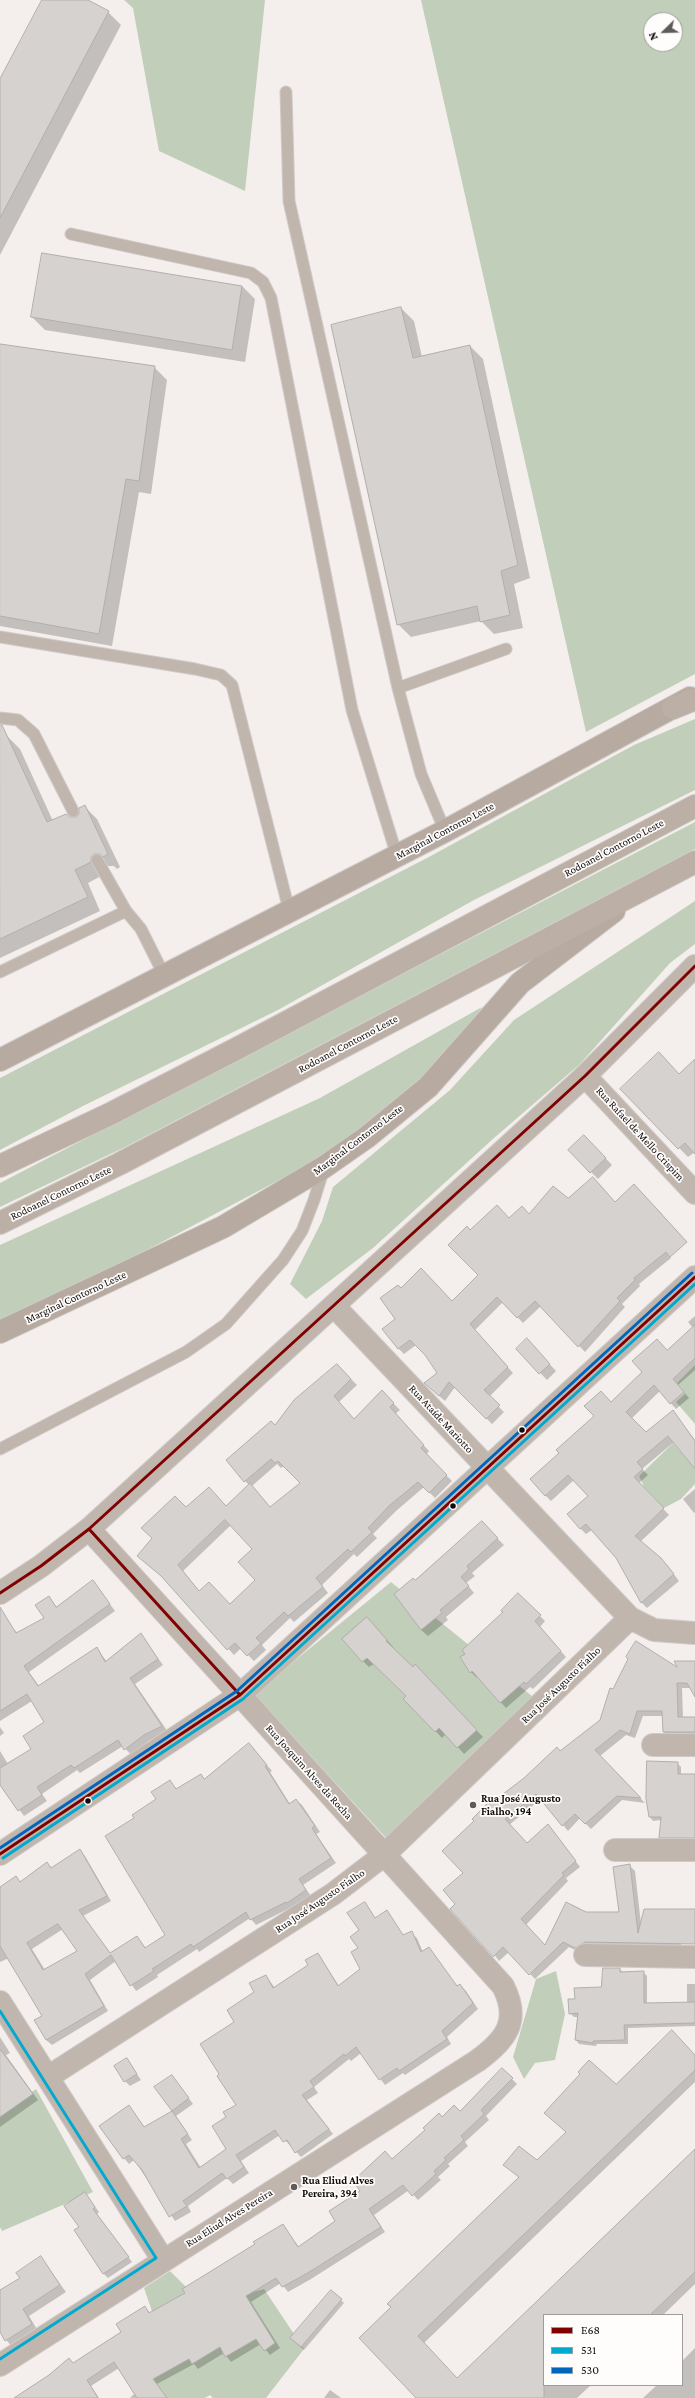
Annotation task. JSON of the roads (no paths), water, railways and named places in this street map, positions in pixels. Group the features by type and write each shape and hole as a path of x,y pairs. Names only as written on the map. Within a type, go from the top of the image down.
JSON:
{"highway":[{"path":"673,708 695,699"},
{"name":"Rodoanel Contorno Leste","path":"0,1166 112,1113 238,1048 695,806"},
{"name":"Rodoanel Contorno Leste","path":"0,1223 120,1164 695,862"}],"main road":[{"name":"Marginal Contorno Leste","path":"0,1060 445,831 695,695"},
{"name":"Marginal Contorno Leste","path":"0,1332 223,1227 324,1167 366,1137 428,1087 520,983 646,888"}],"street":[{"path":"0,1593 41,1566 89,1529 584,1076 695,966"},
{"name":"Rua Rafael de Mello Crispim","path":"584,1076 695,1193"},
{"path":"0,1854 240,1695 695,1276"},
{"name":"Rua Ataíde Mariotto","path":"334,1306 630,1618 654,1630 695,1633"},
{"name":"Rua Joaquim Alves da Rocha","path":"89,1529 503,1986 509,1997 512,2013 510,2024"},
{"name":"Rua José Augusto Fialho","path":"48,2077 333,1894 384,1855 630,1618"},
{"path":"653,1745 695,1745"},
{"path":"615,1850 695,1850"},
{"path":"585,1955 695,1957"},
{"path":"0,2002 163,2260"},
{"name":"Rua Eliud Alves Pereira","path":"0,2365 477,2061 492,2050 503,2037 510,2024"}],"lane":[{"path":"286,92 289,201 398,688 421,774 445,831"},
{"path":"71,234 251,273 263,282 271,298 352,710 397,856"},
{"path":"0,637 195,669 221,675 232,685 289,910"},
{"path":"398,688 506,649"},
{"path":"0,718 18,720 34,734 73,811"},
{"path":"96,860 126,911 141,929 164,975"},
{"path":"0,972 126,911"},
{"path":"0,1449 186,1352 226,1324 283,1260 294,1242 314,1200 324,1167"}],"place":[{"name":"Rua José Augusto Fialho, 194","path":"473,1805"},
{"name":"Rua Eliud Alves Pereira, 394","path":"294,2187"}]}
